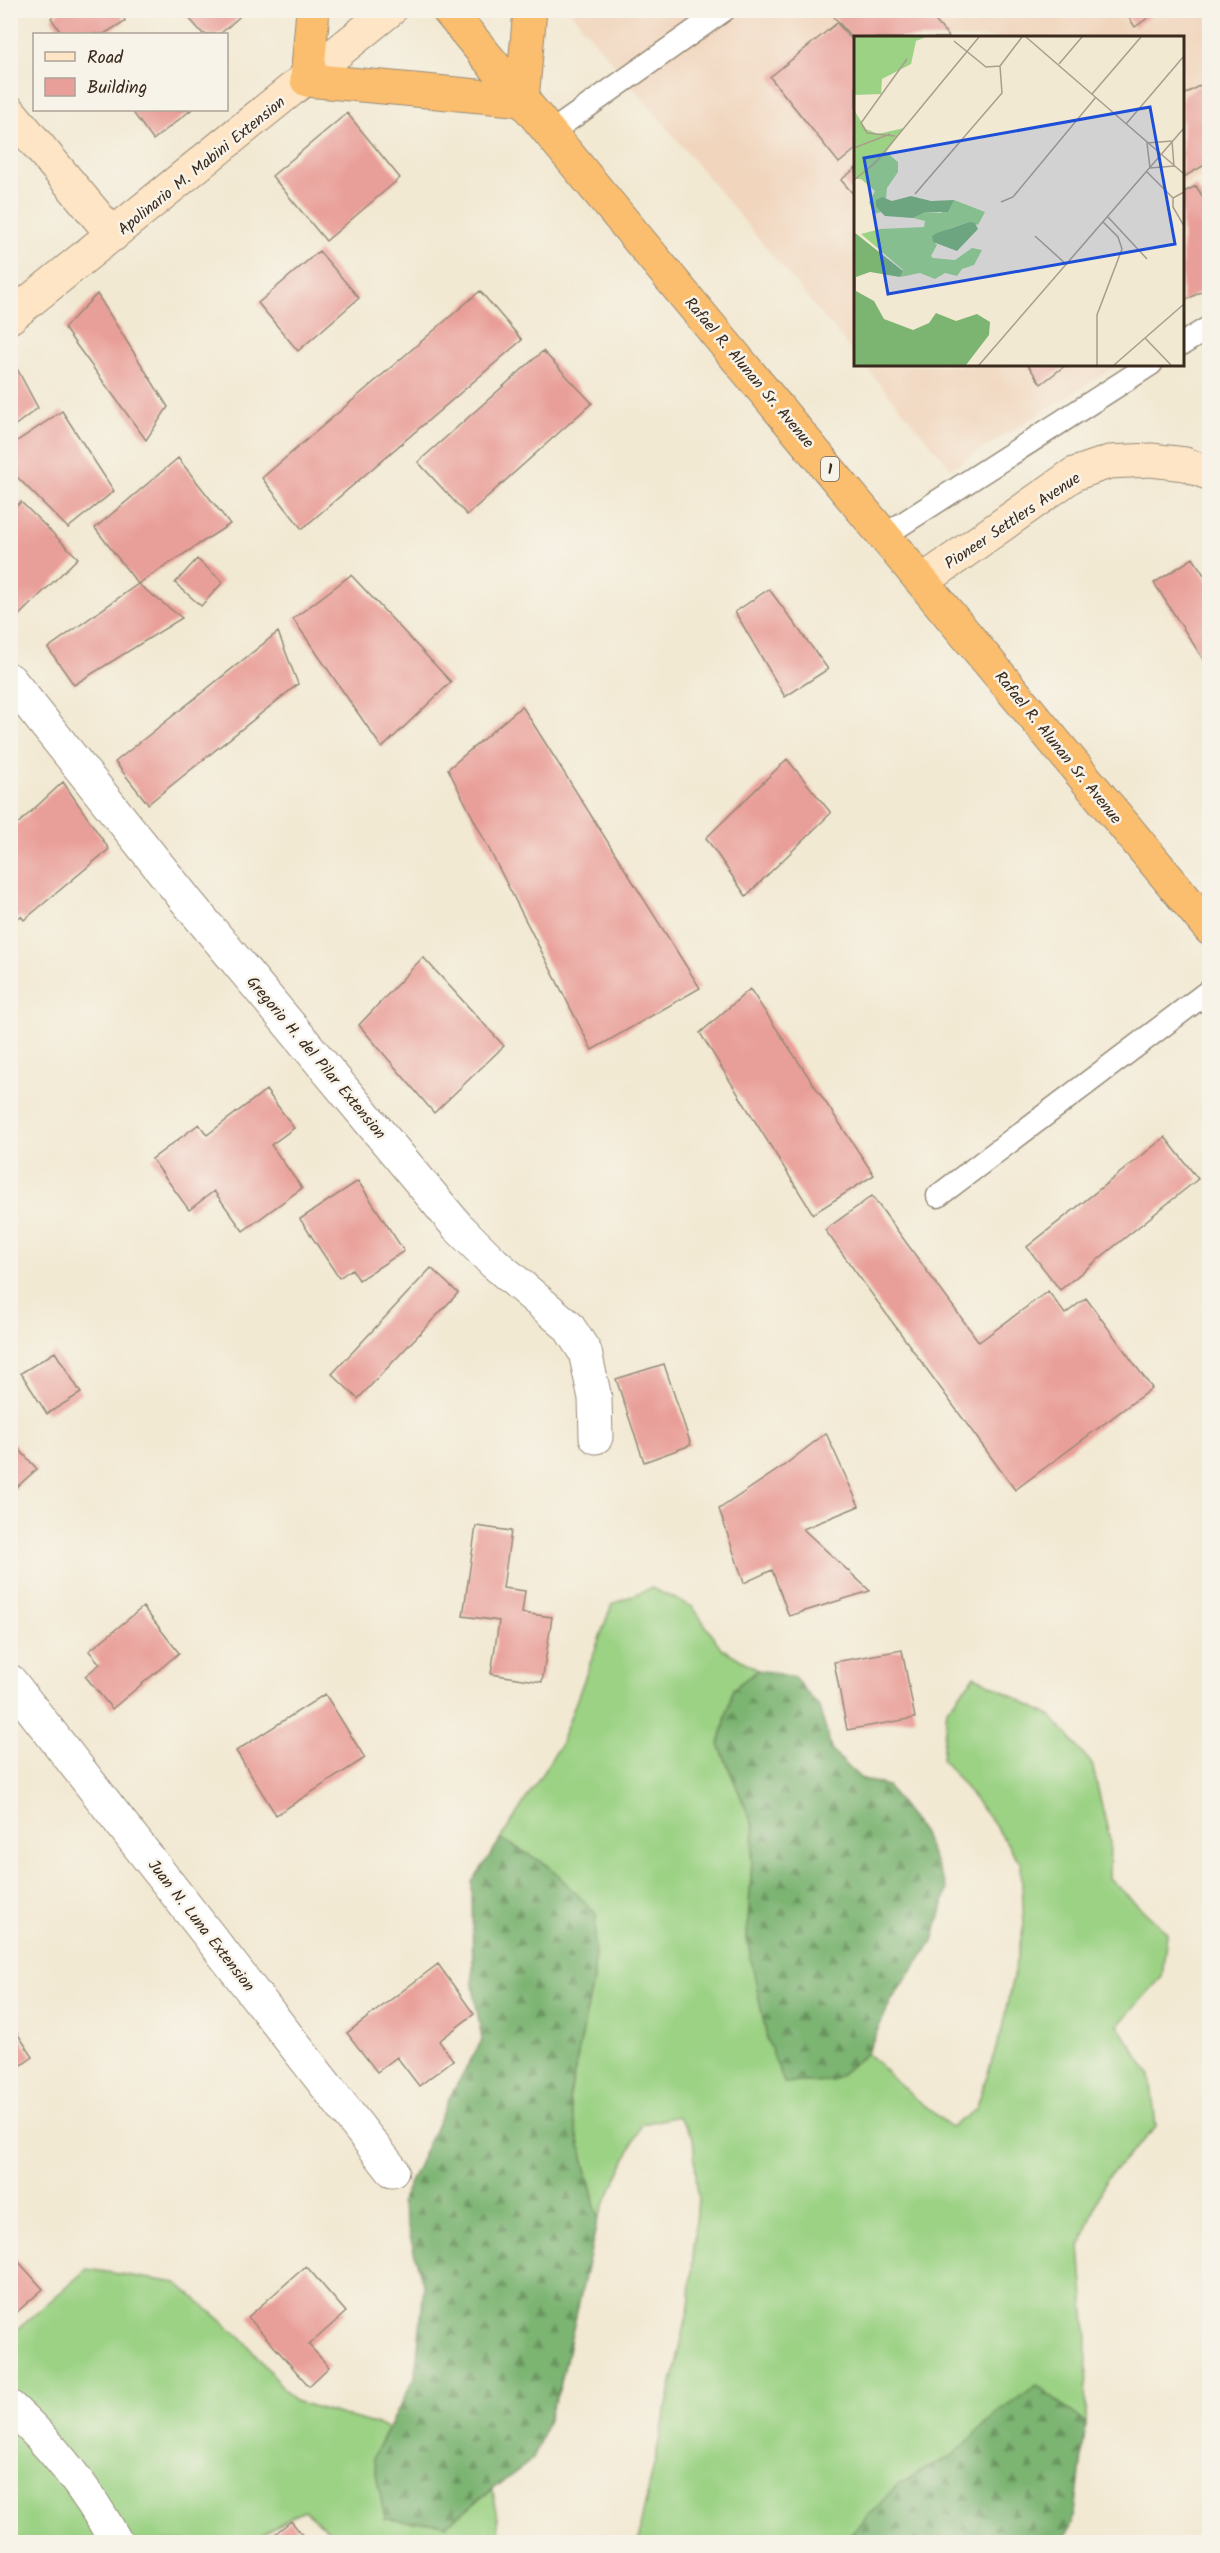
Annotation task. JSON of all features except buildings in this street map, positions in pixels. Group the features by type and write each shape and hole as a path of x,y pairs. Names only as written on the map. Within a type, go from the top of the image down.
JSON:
{"highway":[{"path":"313,10 306,80 522,100 530,10"},
{"name":"Rafael R. Alunan Sr. Avenue","path":"448,10 1209,929"}],"street":[{"name":"Apolinario M. Mabini Extension","path":"10,317 390,10"},
{"path":"10,112 113,235"},
{"name":"Pioneer Settlers Avenue","path":"923,581 1074,474 1109,462 1151,460 1185,464 1209,474"},
{"name":"Gregorio H. del Pilar Extension","path":"10,680 189,903 457,1226 494,1263 568,1326 585,1352 595,1398 596,1437"},
{"name":"Juan N. Luna Extension","path":"10,1681 392,2170"},
{"path":"10,2407 58,2455 97,2507 116,2542"}],"lane":[{"path":"550,134 724,10"},
{"path":"1184,343 1209,327"},
{"path":"885,535 1148,366"},
{"path":"938,1196 1209,990"}],"shaded area":[{"path":"569,10 1209,11 1209,172 1184,185 1184,36 854,36 854,354"},
{"path":"865,366 1117,366 951,468"}],"green space":[{"path":"651,1588 693,1607 721,1648 758,1670 733,1689 719,1745 754,1828 747,1939 832,2081 867,2053 913,2097 951,2127 976,2109 1001,2033 1024,1925 1021,1864 994,1824 942,1759 947,1709 975,1676 1052,1717 1092,1764 1110,1840 1109,1878 1167,1933 1162,1977 1118,2025 1150,2075 1156,2127 1106,2179 1080,2246 1087,2340 1086,2423 1037,2386 998,2412 954,2455 899,2484 844,2542 639,2542 640,2527 689,2307 698,2199 693,2137 678,2116 642,2124 598,2218 569,2100 594,1975 549,1866 501,1839 560,1745 612,1604"},
{"path":"758,1670 794,1677 819,1707 832,1751 860,1778 887,1786 923,1834 947,1890 933,1941 892,1999 867,2053 832,2081 784,2083 767,2039 747,1939 754,1828 719,1745 733,1689"},
{"path":"501,1839 549,1866 596,1914 594,1975 569,2100 598,2218 560,2387 533,2459 446,2525 385,2519 373,2458 415,2377 424,2288 401,2202 447,2102 482,2040 473,1985 472,1882"},
{"path":"87,2269 177,2283 243,2339 294,2401 388,2428 373,2458 446,2525 493,2490 500,2542 342,2542 304,2510 250,2542 11,2542 10,2336"},
{"path":"1037,2385 1086,2423 1075,2514 1064,2542 844,2542 899,2483 954,2455 998,2412"}]}
